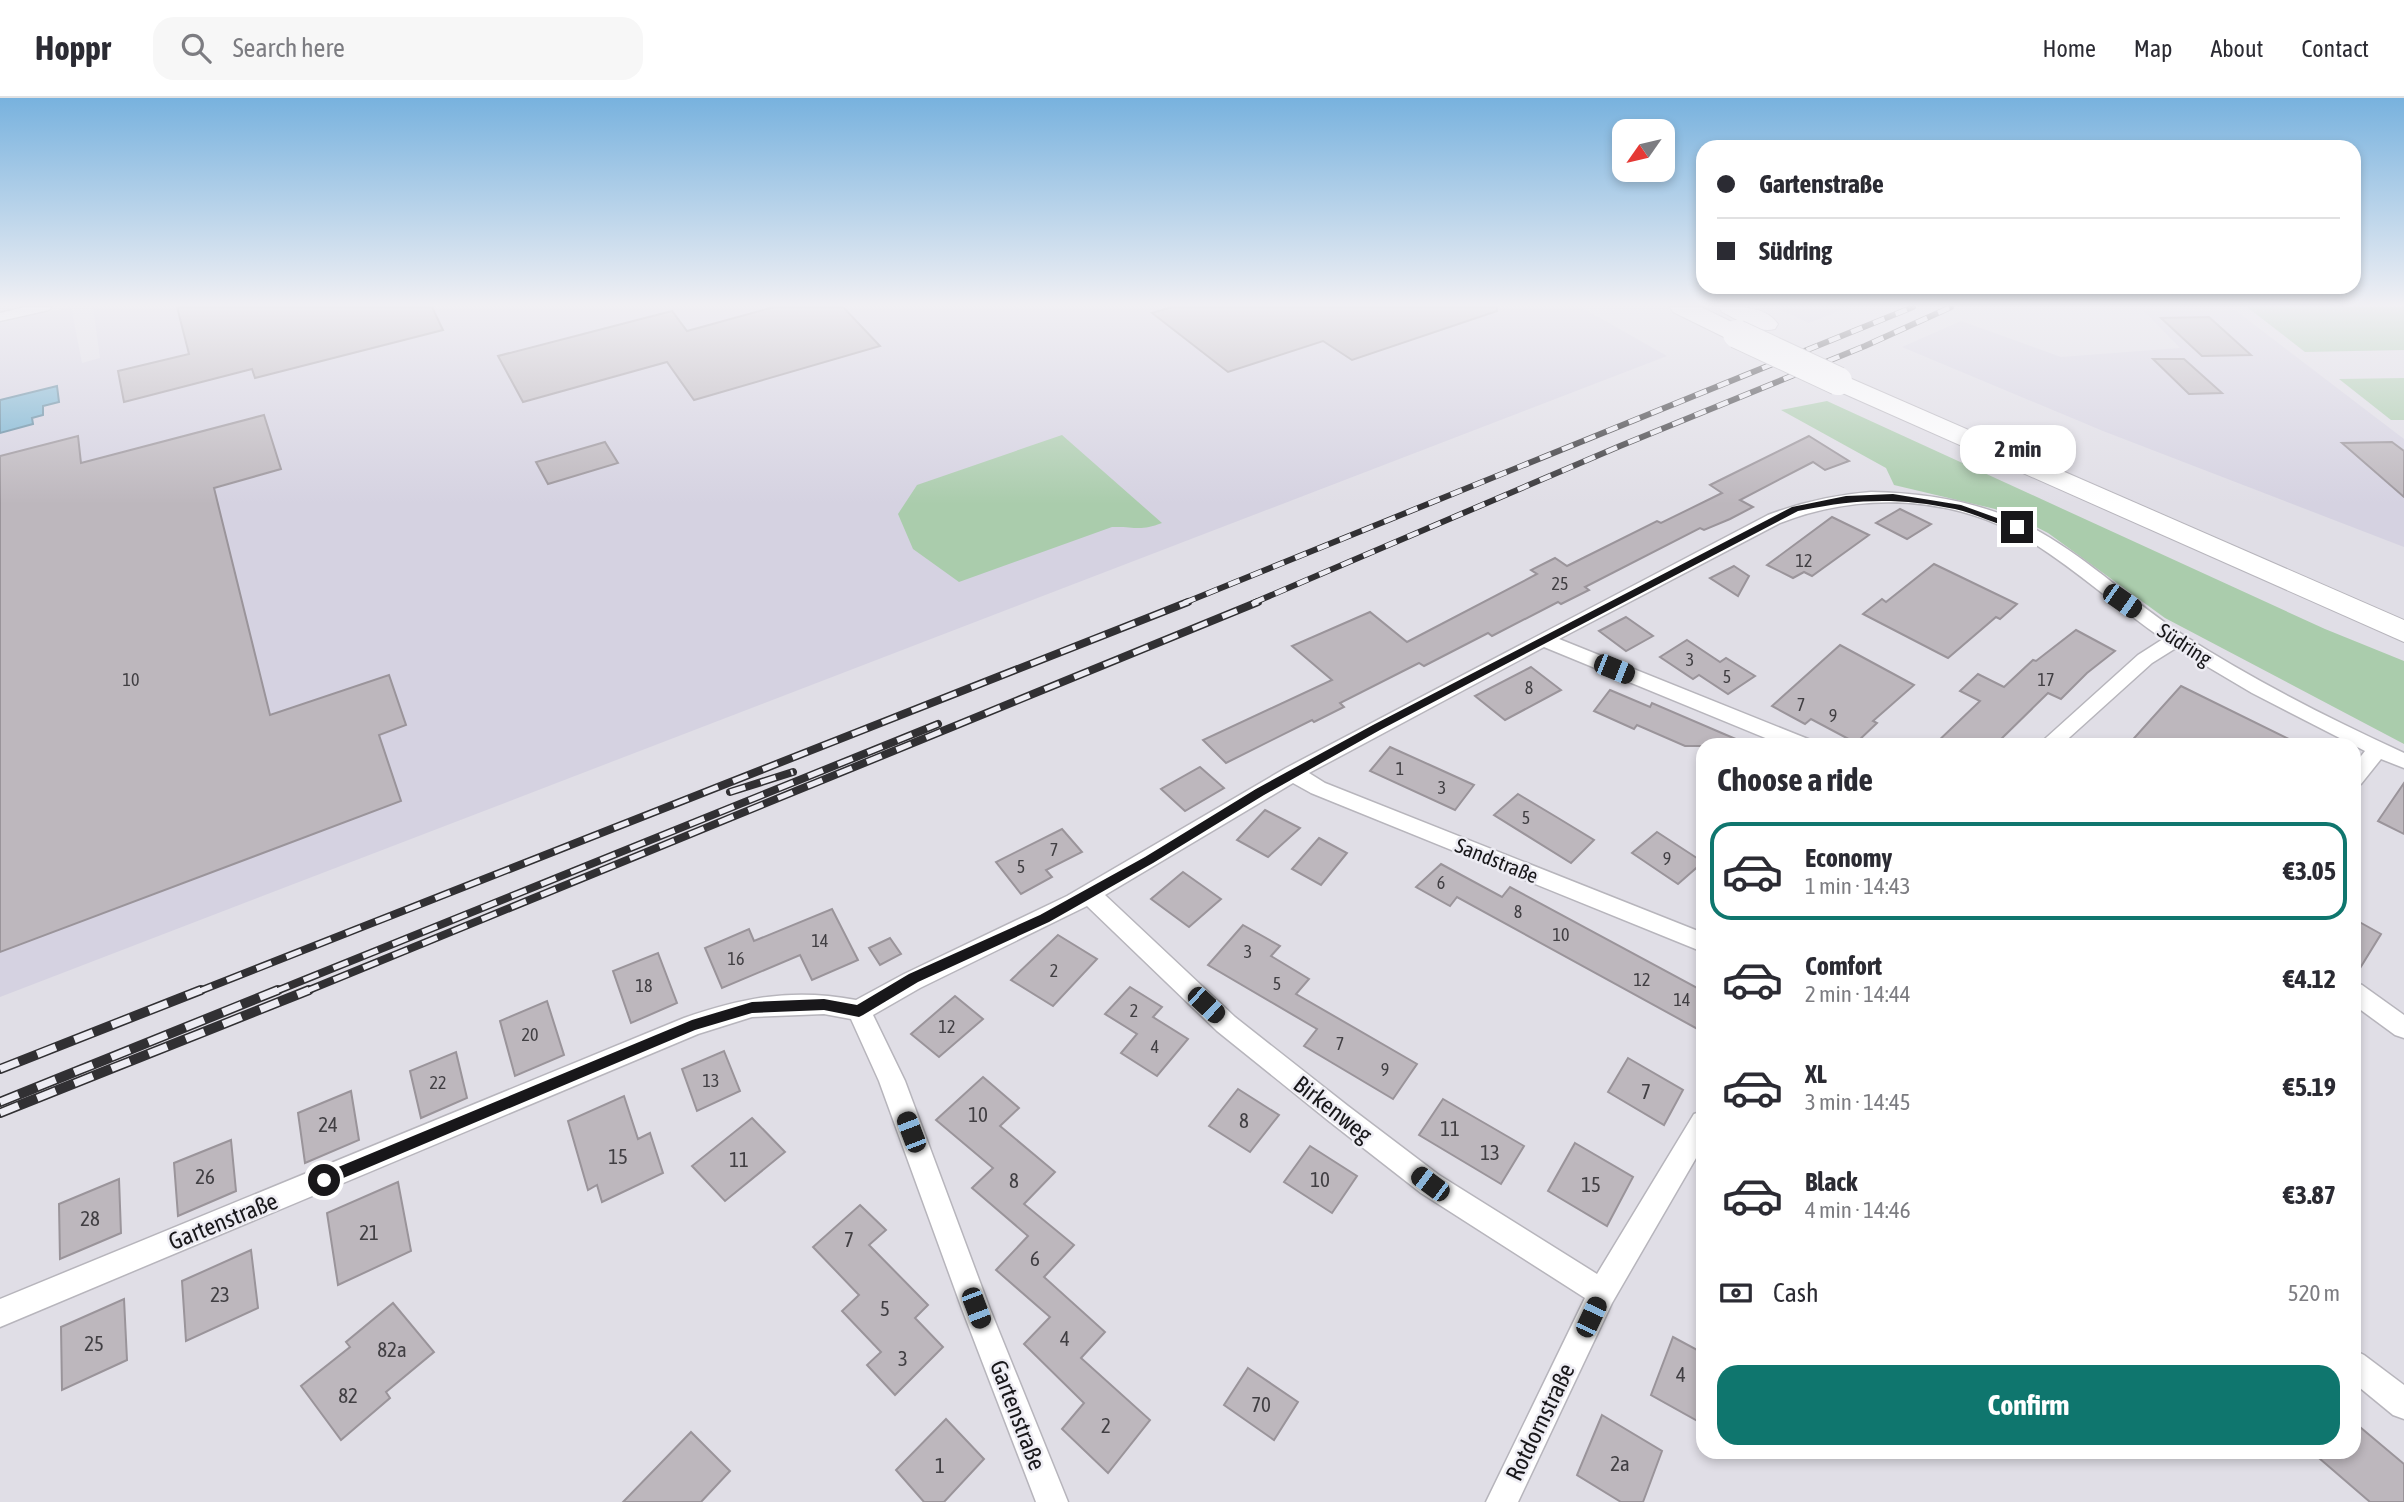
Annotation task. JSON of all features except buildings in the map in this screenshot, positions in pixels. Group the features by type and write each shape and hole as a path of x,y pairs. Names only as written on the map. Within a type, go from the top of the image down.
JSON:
{"highway":[{"path":"1845,373 2404,607"},
{"path":"1849,374 2404,632"}],"street":[{"name":"Südring","path":"859,1011 914,978 1012,935 1089,894 1293,774 1795,509 1846,499 1893,497 1958,507 2017,527 2054,550 2176,639 2262,690 2356,738"},
{"path":"2056,738 2145,659 2176,639"},
{"path":"1545,640 1786,738"},
{"name":"Südring","path":"2361,740 2404,761"},
{"path":"2361,770 2378,749"},
{"name":"Sandstraße","path":"1293,774 1318,788 1696,940"},
{"name":"Birkenweg","path":"1089,894 1226,1024 1339,1114 1430,1184 1602,1293"},
{"path":"2361,997 2404,1028"},
{"name":"Gartenstraße","path":"0,1313 692,1025 752,1007 824,1004 859,1011 892,1081 976,1308 1052,1502"},
{"name":"Rotdornstraße","path":"1502,1502 1602,1293 1696,1134"},
{"path":"2361,1370 2404,1404"}],"shaded area":[{"path":"0,373 1624,373 0,997"},
{"path":"1963,373 2317,373 2404,439 2404,547 2103,431"}],"green space":[{"path":"2404,378 2404,420 2391,420 2339,379"},
{"path":"1827,401 2325,629 2404,661 2404,744 2165,618 2048,533 1995,509 1894,485 1886,468 1781,410"},
{"path":"1062,435 1162,523 1142,528 1112,527 959,582 913,549 898,514 917,485"}],"water":[{"path":"57,386 59,402 43,406 43,415 32,418 33,424 0,433 0,400"}],"railway":[{"path":"1184,603 1752,373"},
{"path":"1253,603 1620,446 1800,373"},
{"path":"197,992 1188,602"},
{"path":"305,992 1258,602"},
{"path":"274,992 938,724"},
{"path":"730,792 793,772"},
{"path":"0,1069 201,990"},
{"path":"0,1102 278,990"},
{"path":"305,992 309,990"},
{"path":"0,1113 305,992"}],"route":[{"path":"324,1180 692,1025 752,1007 824,1004 859,1011 914,978 1045,919 1376,727 1795,509 1820,502 1893,497 1958,507 2017,527"}]}
